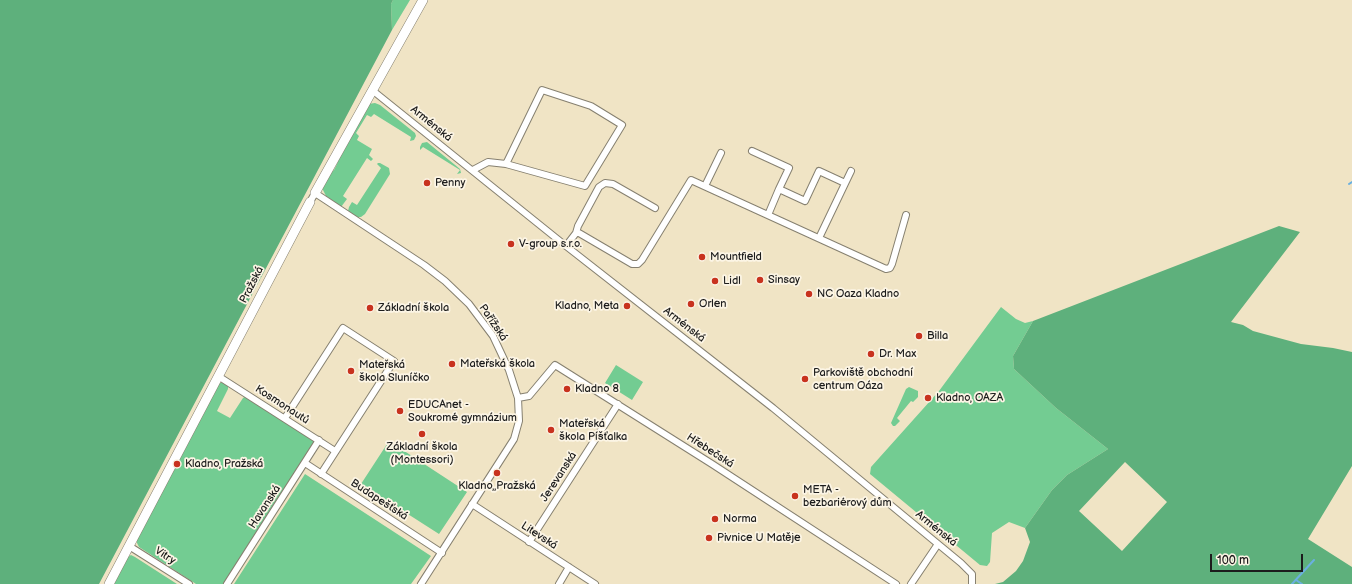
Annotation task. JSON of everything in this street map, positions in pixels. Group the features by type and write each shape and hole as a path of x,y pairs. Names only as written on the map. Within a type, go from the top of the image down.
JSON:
{"street":[{"name":"Pražská","path":"109,584 310,202 423,0"},
{"name":"Arménská","path":"372,90 566,246 773,408 969,570 973,577 972,584"},
{"path":"473,170 488,162 506,164 585,186 622,125 591,106 542,90 506,164"},
{"path":"752,151 789,168 768,215"},
{"path":"705,186 721,153"},
{"path":"779,189 805,201 819,171 845,183"},
{"path":"819,238 851,171"},
{"path":"576,233 632,264 638,264 642,260 691,180 886,269 890,268 892,264 906,215"},
{"path":"566,246 576,233 578,226 599,187 605,182 613,184 655,208"},
{"name":"Pařížská","path":"315,193 445,281 469,304 493,336 509,370 518,398 519,421 514,439 421,584"},
{"path":"285,418 343,328 394,361 321,474"},
{"name":"Hřebečská","path":"518,398 529,396 555,365 712,464 896,584"},
{"name":"Kosmonautů","path":"218,376 335,451"},
{"name":"Jerevanská","path":"529,542 618,404"},
{"name":"Havanská","path":"227,584 319,440"},
{"name":"Budapešťská","path":"305,463 442,553"},
{"name":"Litevská","path":"472,504 595,584"},
{"path":"911,584 938,544"},
{"name":"Vitry","path":"129,546 189,584"},
{"path":"559,584 569,567"}],"green space":[{"path":"0,0 393,0 391,4 392,30 99,584 0,584"},
{"path":"393,0 410,0 392,30 391,4"},
{"path":"375,103 380,105 415,133 416,136 414,140 410,141 411,137 374,114 371,117 367,115 356,133 359,136 357,140 372,149 369,155 373,159 371,161 367,158 343,196 347,199 341,207 326,196 322,188 328,174 334,170 340,152 368,104"},
{"path":"427,142 460,169 461,173 457,174 460,170 423,147 420,150 422,143"},
{"path":"378,163 389,168 390,174 365,214 361,217 356,217 348,211 349,207 352,202 357,205 381,168 377,164"},
{"path":"1279,226 1300,232 1231,322 1243,325 1253,331 1301,344 1352,352 1352,466 1308,539 1352,567 1352,584 995,584 1003,582 1016,571 1023,561 1030,542 1025,528 1052,490 1067,475 1108,449 1056,408 1014,369 1013,356 1033,321","holes":["1125,462 1167,502 1122,551 1079,511"]},
{"path":"1001,307 1016,319 1025,323 1033,321 1013,356 1014,369 1056,408 1108,449 1067,475 1052,490 1025,528 1009,522 992,533 990,562 987,566 980,565 870,474 871,467 939,391"},
{"path":"616,365 643,382 632,400 605,383"},
{"path":"225,382 228,389 217,411 230,418 243,398 246,396 313,439 314,443 225,584 196,584 139,547 137,539 217,386 220,383"},
{"path":"909,387 918,391 918,397 913,402 911,401 897,418 900,421 893,426 891,423 906,389"},
{"path":"389,441 467,492 439,534 361,484"},
{"path":"305,474 431,556 411,584 234,584"},
{"path":"131,555 177,584 113,584 128,557"}],"waterway":[{"path":"1292,584 1314,560"},
{"path":"1296,580 1302,584"}],"place":[{"name":"Penny","path":"427,183"},
{"name":"V-group s.r.o.","path":"511,244"},
{"name":"Mountfield","path":"702,257"},
{"name":"Sinsay","path":"760,280"},
{"name":"Lidl","path":"715,281"},
{"name":"NC Oaza Kladno","path":"809,294"},
{"name":"Orlen","path":"691,304"},
{"name":"Kladno, Meta","path":"627,306"},
{"name":"Základní škola","path":"370,308"},
{"name":"Billa","path":"919,336"},
{"name":"Dr. Max","path":"871,354"},
{"name":"Mateřská škola","path":"452,364"},
{"name":"Mateřská škola Sluníčko","path":"351,371"},
{"name":"Parkoviště obchodní centrum Oáza","path":"805,379"},
{"name":"Kladno 8","path":"567,389"},
{"name":"Kladno, OAZA","path":"928,398"},
{"name":"EDUCAnet - Soukromé gymnázium","path":"400,411"},
{"name":"Mateřská škola Píšťalka","path":"551,430"},
{"name":"Základní škola (Montessori)","path":"422,434"},
{"name":"Kladno, Pražská","path":"177,464"},
{"name":"Kladno,,Pražská","path":"497,473"},
{"name":"META - bezbariérový dům","path":"795,496"},
{"name":"Norma","path":"715,519"},
{"name":"Pivnice U Matěje","path":"709,538"}]}
